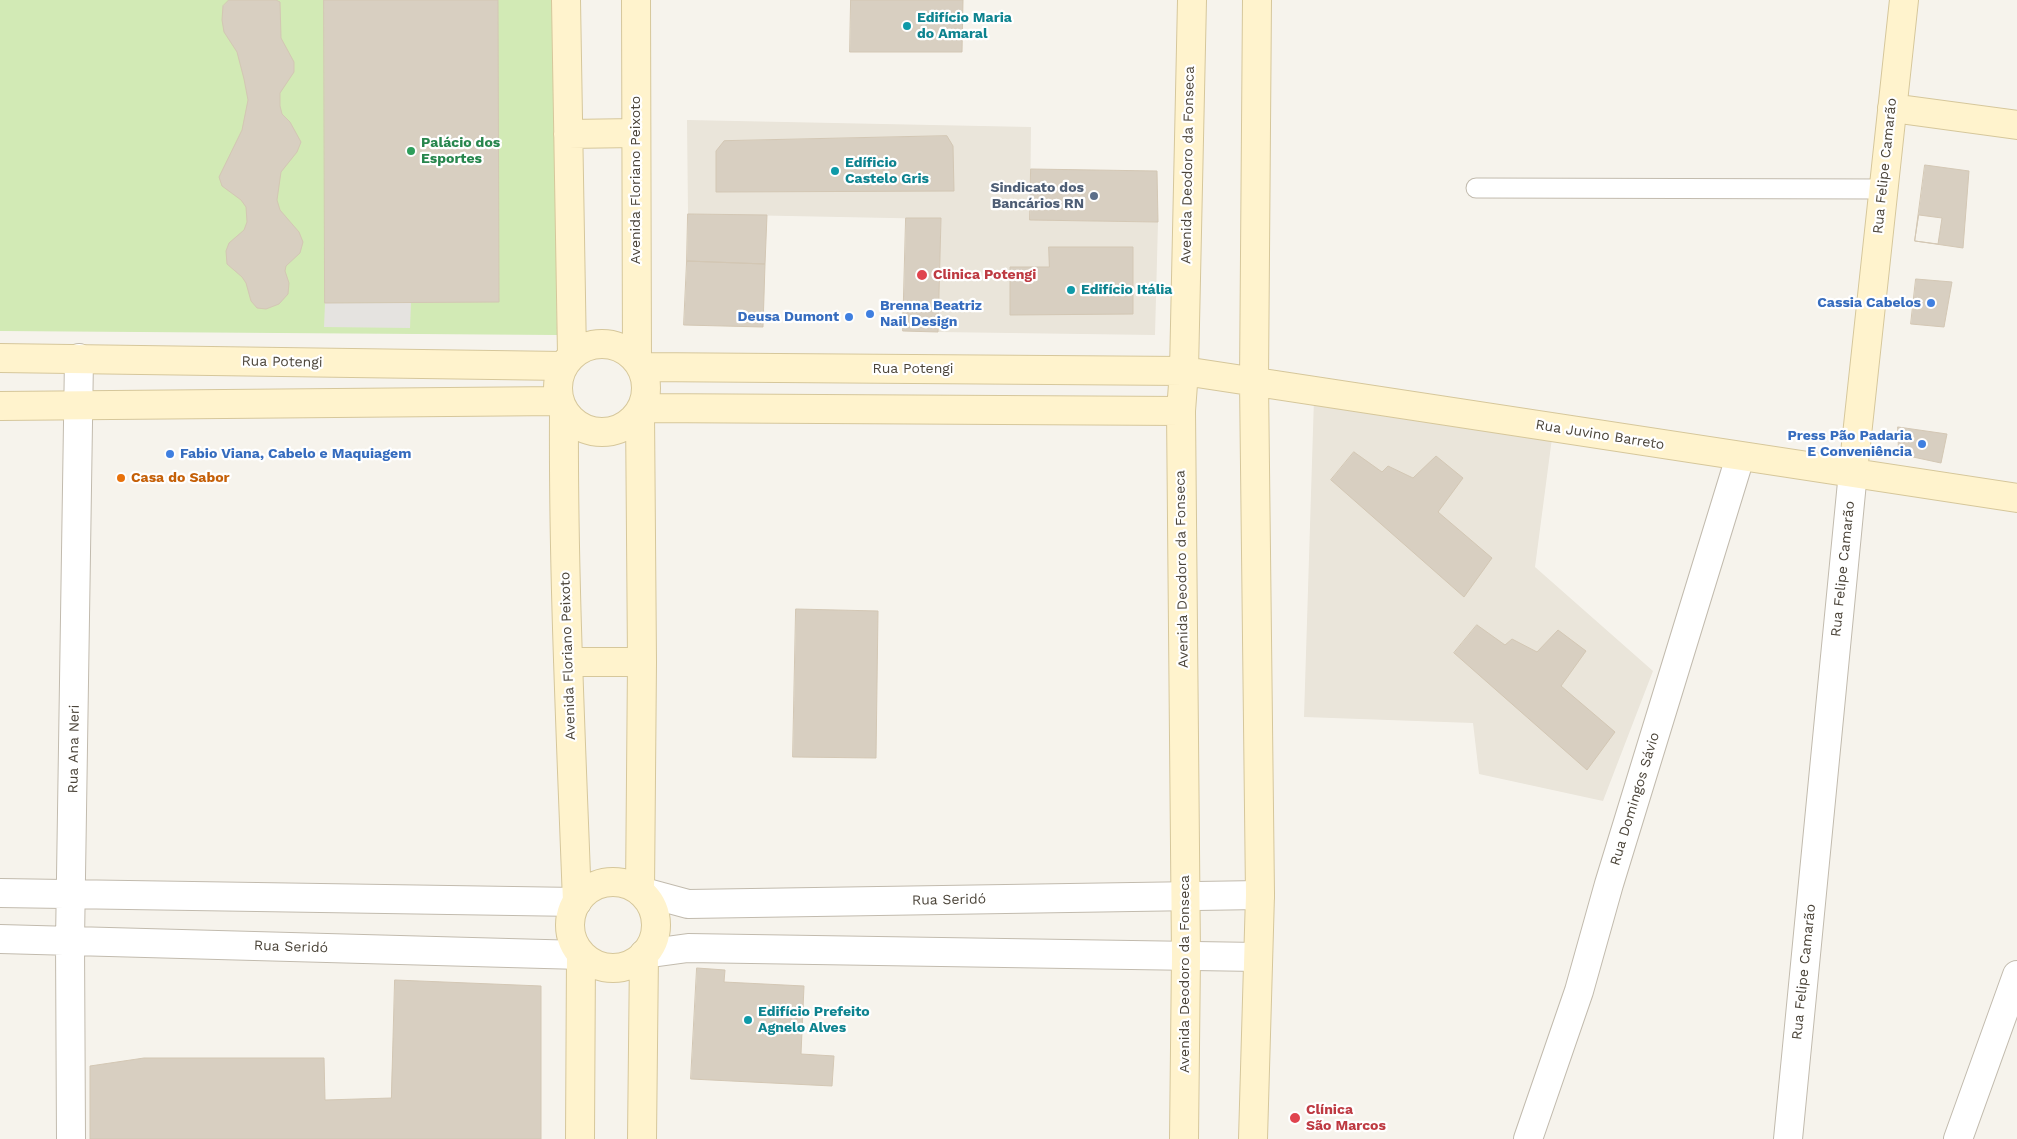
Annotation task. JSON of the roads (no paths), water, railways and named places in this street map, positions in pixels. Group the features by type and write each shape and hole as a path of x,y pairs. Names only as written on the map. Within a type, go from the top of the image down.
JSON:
{"main road":[{"path":"566,0 568,361 558,390 562,406 572,420 582,427 593,431 618,430 630,423 641,410 1180,411"},
{"name":"Avenida Floriano Peixoto","path":"636,0 639,363"},
{"name":"Avenida Deodoro da Fonseca","path":"1184,1139 1186,956 1180,411 1184,372 1192,0"},
{"path":"1254,1139 1260,894 1254,381 1257,0"},
{"name":"Rua Felipe Camarão","path":"1853,472 1904,0"},
{"path":"1892,108 2017,125"},
{"path":"568,134 636,133"},
{"path":"568,361 584,348 598,344 613,345 626,350 639,363 647,388 641,410 642,662 640,892"},
{"name":"Rua Potengi","path":"0,358 568,361"},
{"name":"Rua Potengi","path":"639,363 1184,372"},
{"name":"Rua Juvino Barreto","path":"1184,372 1254,381 2017,498"},
{"path":"0,406 562,406"},
{"name":"Avenida Floriano Peixoto","path":"562,406 568,662 577,902"},
{"path":"568,662 642,662"},
{"path":"613,883 627,885 640,892 649,902 654,915 656,929 652,943 644,954 633,963 620,968 606,968 592,963 581,955 573,943 570,929 571,915 577,902 586,892 598,885 613,883"},
{"path":"642,1139 644,954"},
{"path":"580,1139 581,955"}],"street":[{"name":"Rua Ana Neri","path":"71,1139 70,940 79,358"},
{"name":"Rua Domingos Sávio","path":"1528,1139 1579,991 1609,884 1740,457"},
{"name":"Rua Felipe Camarão","path":"1788,1139 1853,472"},
{"name":"Rua Seridó","path":"640,892 688,904 1260,894"},
{"path":"0,893 577,902"},
{"name":"Rua Seridó","path":"0,939 581,955"},
{"path":"644,954 688,948 1258,957"},
{"path":"1958,1139 2017,975"}],"lane":[{"path":"1476,188 1883,189"}],"place":[{"name":"Edifício Maria do Amaral","path":"907,26"},
{"name":"Palácio dos Esportes","path":"411,151"},
{"name":"Edíficio Castelo Gris","path":"835,171"},
{"name":"Sindicato dos Bancários RN","path":"1094,196"},
{"name":"Clinica Potengi","path":"922,275"},
{"name":"Edifício Itália","path":"1071,290"},
{"name":"Cassia Cabelos","path":"1931,303"},
{"name":"Brenna Beatriz Nail Design","path":"870,314"},
{"name":"Deusa Dumont","path":"849,317"},
{"name":"Press Pão Padaria E Conveniência","path":"1922,444"},
{"name":"Fabio Viana, Cabelo e Maquiagem","path":"170,454"},
{"name":"Casa do Sabor","path":"121,478"},
{"name":"Edifício Prefeito Agnelo Alves","path":"748,1020"},
{"name":"Clínica São Marcos","path":"1295,1118"}]}
